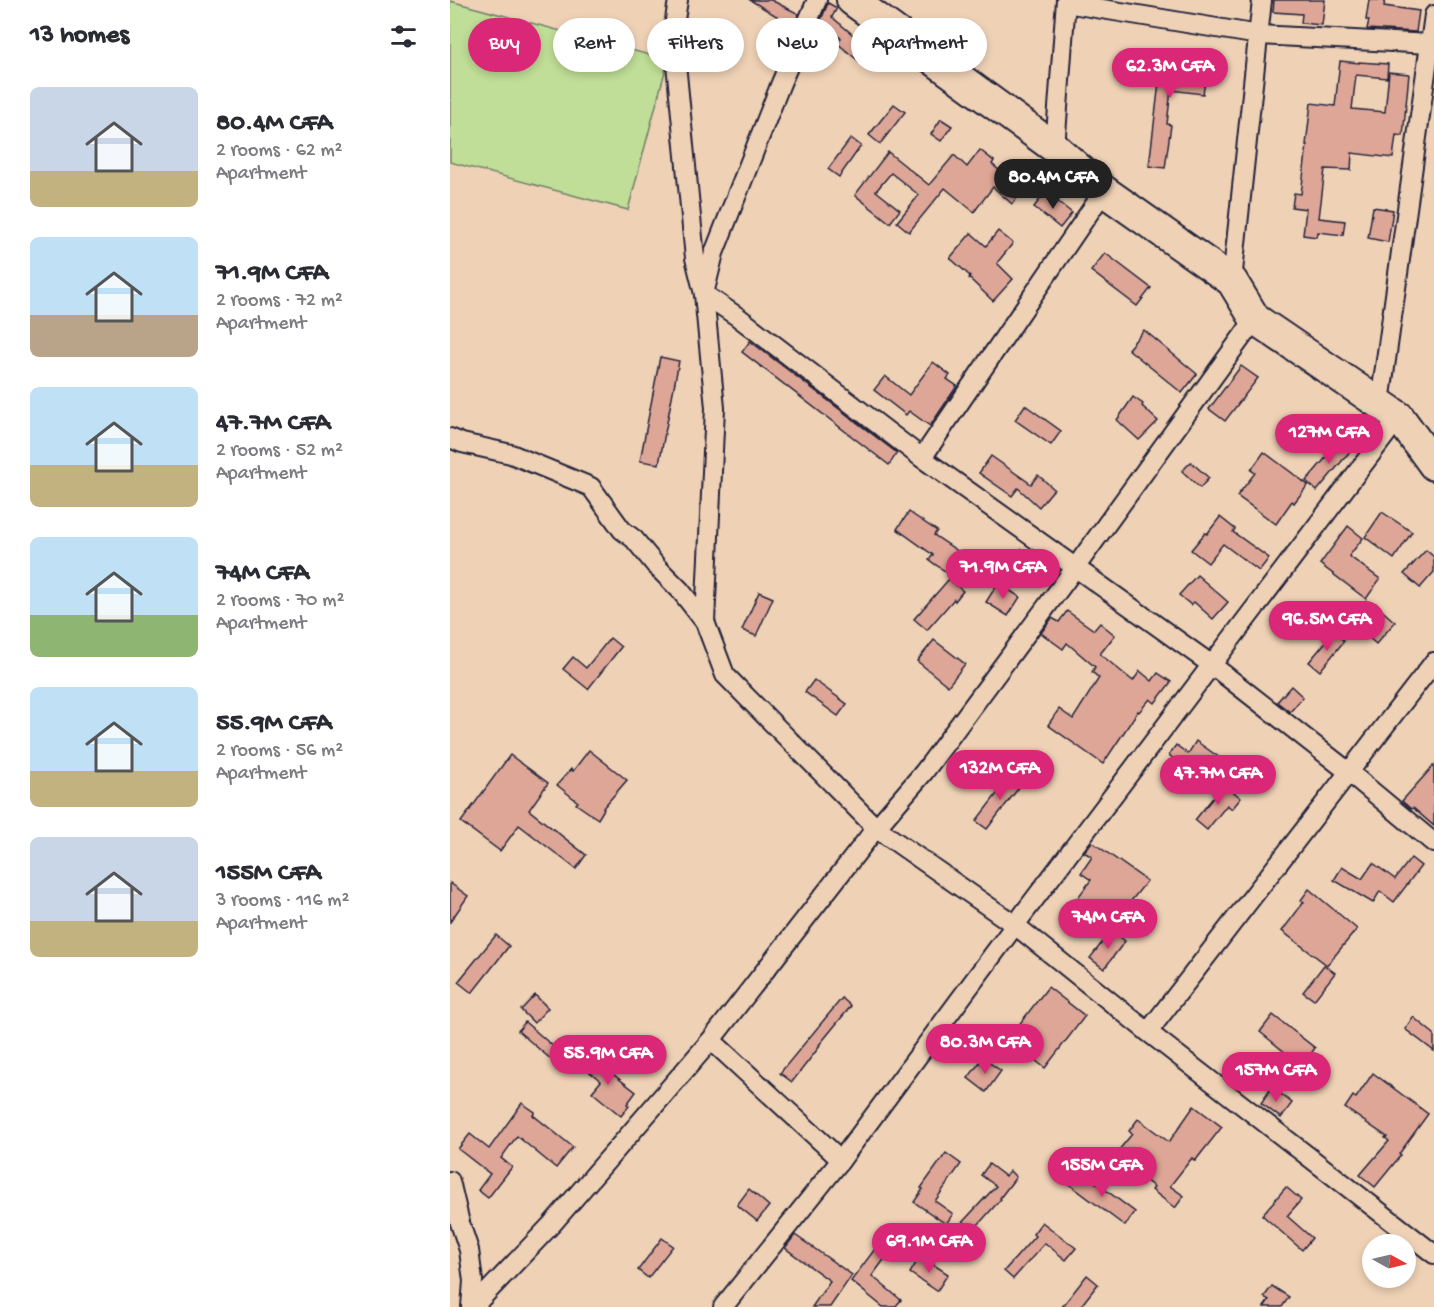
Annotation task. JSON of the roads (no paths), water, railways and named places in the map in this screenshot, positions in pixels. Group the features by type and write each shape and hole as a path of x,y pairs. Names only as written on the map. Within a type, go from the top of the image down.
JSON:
{"main road":[{"path":"852,0 1055,148 1104,191 1232,281 1255,319 1390,410 1434,465"}],"street":[{"path":"678,0 673,33 696,258 704,294 715,408 705,622"},
{"path":"704,294 714,254 816,0"},
{"path":"1232,281 1262,0"},
{"path":"1055,148 1066,2 1259,35 1431,44"},
{"path":"723,1307 841,1160 1212,664 1390,410 1434,15"},
{"path":"922,458 1104,191"},
{"path":"704,294 738,317 922,458 1212,664 1434,843"},
{"path":"472,1307 552,1224 711,1040 876,828 924,772 1255,319"},
{"path":"450,438 511,454 591,487 622,530 634,539 680,590 705,622 725,675 876,828 1015,925 1148,1032 1434,1254"},
{"path":"1148,1032 1434,662"},
{"path":"711,1040 841,1160"},
{"path":"450,1181 469,1250 473,1281 472,1307"}]}
